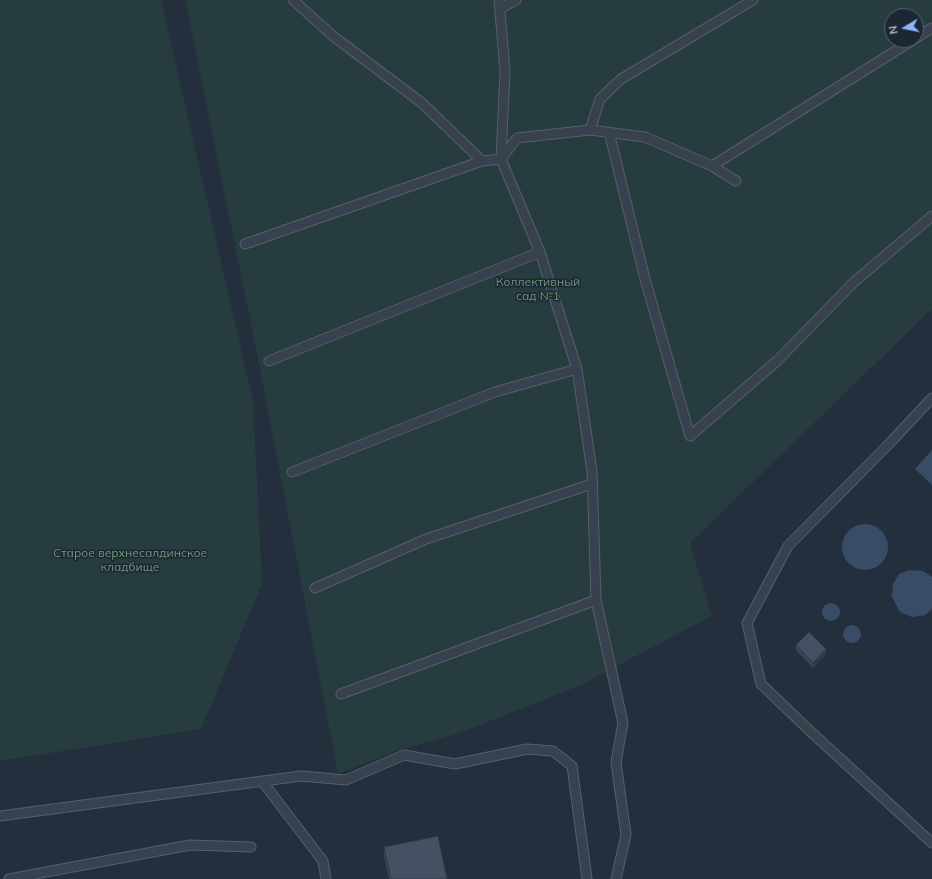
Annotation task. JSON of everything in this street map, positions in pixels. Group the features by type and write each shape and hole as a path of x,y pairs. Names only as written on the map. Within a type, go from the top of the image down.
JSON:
{"lane":[{"path":"293,0 333,36 422,103 482,161"},
{"path":"516,0 500,4 505,71 501,159 540,252 577,369 592,471 596,600 623,723 616,762 626,835 616,879"},
{"path":"590,130 600,99 621,79 753,0"},
{"path":"712,166 900,48"},
{"path":"245,244 482,161 501,159 517,138 590,130 645,137 712,166 736,181"},
{"path":"609,132 645,279 690,436 776,361 854,282 932,216"},
{"path":"269,361 540,252"},
{"path":"292,472 495,392 577,369"},
{"path":"932,398 887,446 788,546 747,623 761,684 810,732 932,843"},
{"path":"315,588 426,539 592,484"},
{"path":"341,694 596,600"},
{"path":"0,816 301,776 346,780 404,756 455,764 527,749 553,751 572,766 587,879"},
{"path":"262,781 323,861 326,879"},
{"path":"10,879 190,845 251,847"}],"green space":[{"name":"Старое верхнесалдинское кладбище","path":"0,0 161,0 253,401 262,584 201,729 0,761"},
{"name":"Коллективный сад №1","path":"185,0 932,0 932,309 690,543 712,616 581,685 460,733 402,749 338,774 257,353"}],"water":[{"path":"932,450 932,485 915,469"},
{"path":"860,524 870,524 878,528 884,534 888,542 888,552 884,560 878,566 870,570 860,570 852,566 846,560 842,552 842,542 846,534 852,528"},
{"path":"909,570 923,571 932,577 932,609 925,615 912,617 900,612 892,597 893,584 899,574"},
{"path":"831,603 835,604 839,608 839,616 835,620 831,621 827,620 823,616 822,612 823,608 827,604"},
{"path":"848,625 856,625 861,630 859,641 856,643 848,643 843,638 843,630"}],"building":[{"path":"809,632 826,649 813,663 796,645"},
{"path":"438,836 447,879 391,879 384,847"}]}
